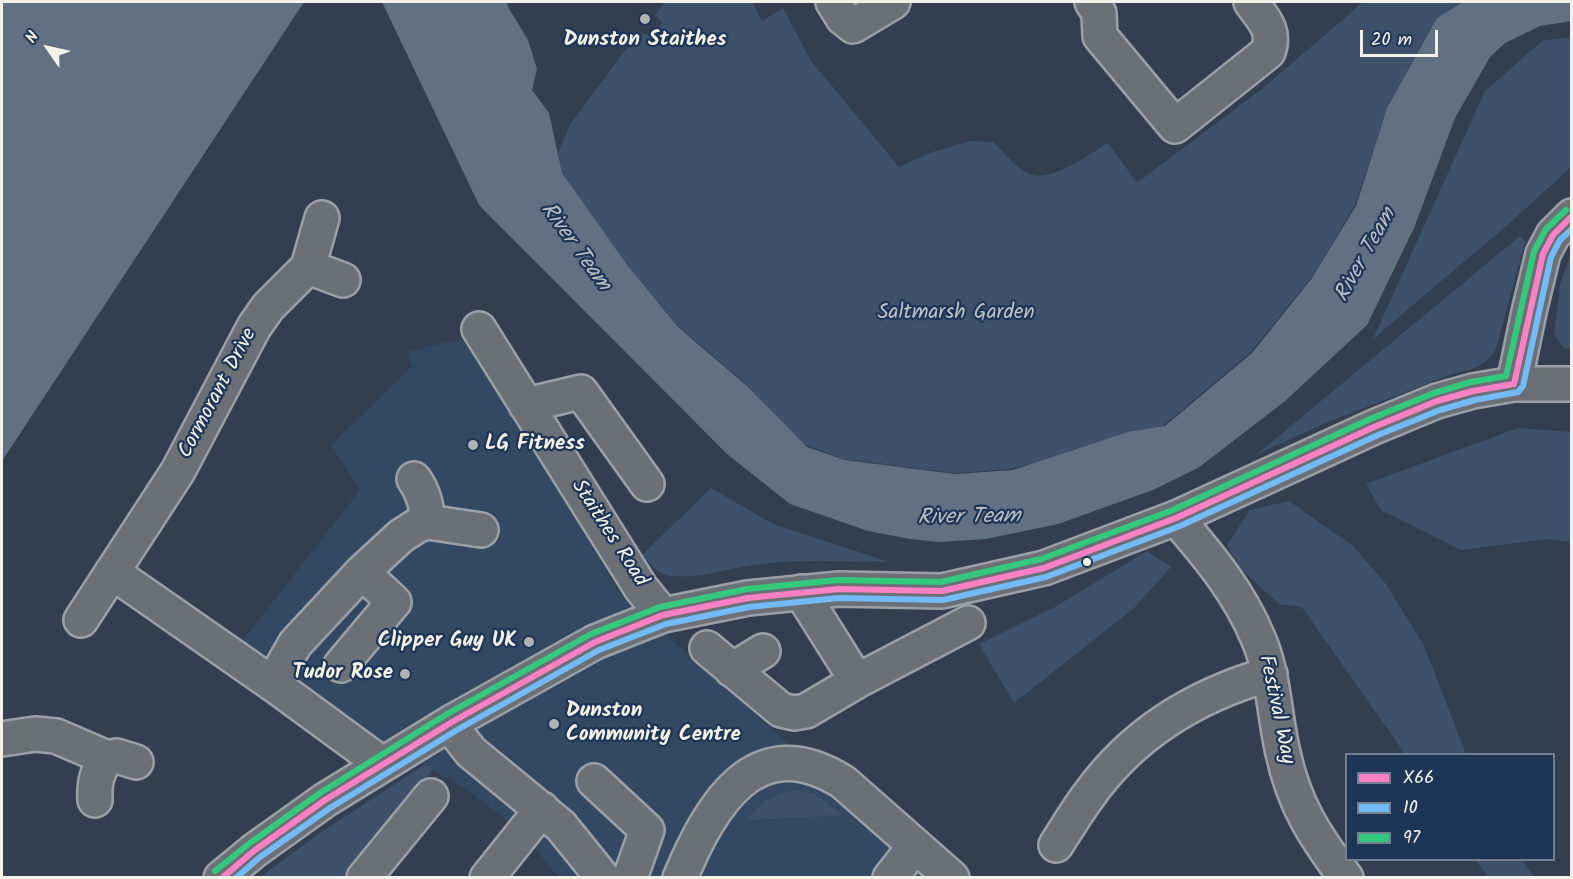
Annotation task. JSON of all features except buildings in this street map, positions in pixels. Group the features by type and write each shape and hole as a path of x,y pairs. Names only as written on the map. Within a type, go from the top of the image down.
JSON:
{"street":[{"path":"833,2 843,18 853,26 893,2"},
{"path":"1092,2 1099,13 1100,36 1175,126 1268,52 1272,41 1269,27 1251,2"},
{"path":"1514,384 1528,312 1543,254 1553,235 1572,216"},
{"name":"Cormorant Drive","path":"81,620 178,471 254,327 268,307 308,267 322,218"},
{"path":"308,267 343,280"},
{"name":"Staithes Road","path":"479,329 641,588 663,615"},
{"path":"221,878 296,820 452,722 595,642 663,615 748,598 801,592 839,589 942,591 1044,568 1176,518 1374,427 1437,402 1473,391 1514,384 1572,384"},
{"path":"526,405 581,392 647,484"},
{"path":"414,479 426,501 428,522"},
{"name":"Festival Way","path":"1176,518 1216,566 1240,601 1259,638 1270,674 1283,754 1301,809 1317,839 1346,878"},
{"path":"277,687 282,668 295,644 362,572 401,536 418,525 428,522 481,530"},
{"path":"112,572 277,687 382,764"},
{"path":"341,665 394,602 362,572"},
{"path":"801,592 857,681"},
{"path":"707,648 781,710 794,713 806,711 857,681 968,623"},
{"path":"732,670 763,651"},
{"path":"1056,845 1089,794 1114,765 1145,736 1174,714 1204,697 1270,674"},
{"path":"452,722 460,738 471,752 561,826 603,878"},
{"path":"2,739 35,734 56,736 121,760 98,771 95,800"},
{"path":"680,878 705,826 720,804 737,785 752,773 781,763 811,765 843,782 952,878"},
{"path":"594,781 647,830 630,878"},
{"path":"364,878 431,796"},
{"path":"487,878 542,809"},
{"path":"890,878 915,846"}],"shaded area":[{"path":"468,337 618,591 937,877 559,877 517,828 466,789 362,731 240,644 360,490 331,445 412,367 408,352"}],"green space":[{"name":"Saltmarsh Garden","path":"665,2 752,2 762,21 783,8 811,61 899,167 930,153 970,141 993,142 1022,170 1041,176 1061,170 1108,143 1137,183 1262,89 1363,2 1463,2 1436,19 1387,108 1354,207 1314,274 1251,352 1163,426 1129,433 1075,449 1048,460 1009,469 955,473 844,459 804,444 773,415 747,385 677,325 631,270 561,173 558,153 569,126 624,52 644,33 651,37 663,23 655,15"},
{"path":"1571,37 1571,167 1512,221 1373,339 1485,91 1542,41"},
{"path":"1520,236 1525,242 1496,349 1483,363 1323,424 1256,455"},
{"path":"1571,253 1571,350 1563,347 1554,335 1560,285"},
{"path":"1518,428 1571,432 1571,542 1546,539 1461,550 1381,510 1366,484"},
{"path":"711,488 773,524 889,562 777,562 682,576 666,575 658,571 642,555"},
{"path":"1289,501 1353,546 1386,584 1424,646 1466,753 1404,753 1302,607 1279,604 1242,570 1227,545 1250,510"},
{"path":"1147,551 1171,567 1134,608 1014,703 979,644 1055,607"},
{"path":"424,765 435,767 343,877 259,878 317,835"},
{"path":"795,790 815,794 843,815 747,820 768,800 779,794"},
{"path":"1477,861 1523,861 1534,877 1488,877"}],"water":[{"path":"2,2 304,2 2,461"},
{"name":"River Team","path":"382,2 507,2 528,40 537,69 532,90 549,113 562,173 628,266 678,327 747,386 807,447 845,460 955,474 1013,470 1128,432 1165,426 1252,353 1312,278 1356,206 1387,108 1437,18 1463,2 1571,2 1572,21 1540,26 1505,43 1490,57 1455,118 1414,228 1367,325 1284,402 1198,468 1153,490 1058,524 986,539 939,542 868,531 790,504 727,454 479,205"}],"transit line":[{"name":"97","path":"215,871 320,793 447,714 591,634 660,607 747,589 838,580 941,582 1041,559 1173,510 1370,419 1434,393 1471,382 1506,376 1534,251 1546,229 1566,210"},
{"name":"X66","path":"222,878 255,850 325,800 452,722 595,642 663,615 748,598 839,589 942,591 1044,568 1176,518 1374,427 1437,401 1473,391 1514,384 1543,254 1553,235 1572,216"},
{"name":"10","path":"236,878 260,857 330,808 457,730 599,650 666,624 749,607 839,598 943,600 1046,577 1180,526 1378,435 1440,410 1475,400 1518,392 1523,386 1551,257 1560,240 1572,229"}],"place":[{"name":"Dunston Staithes","path":"645,19"},
{"name":"LG Fitness","path":"473,445"},
{"name":"Clipper Guy UK","path":"529,642"},
{"name":"Tudor Rose","path":"405,674"},
{"name":"Dunston Community Centre","path":"554,724"}]}
